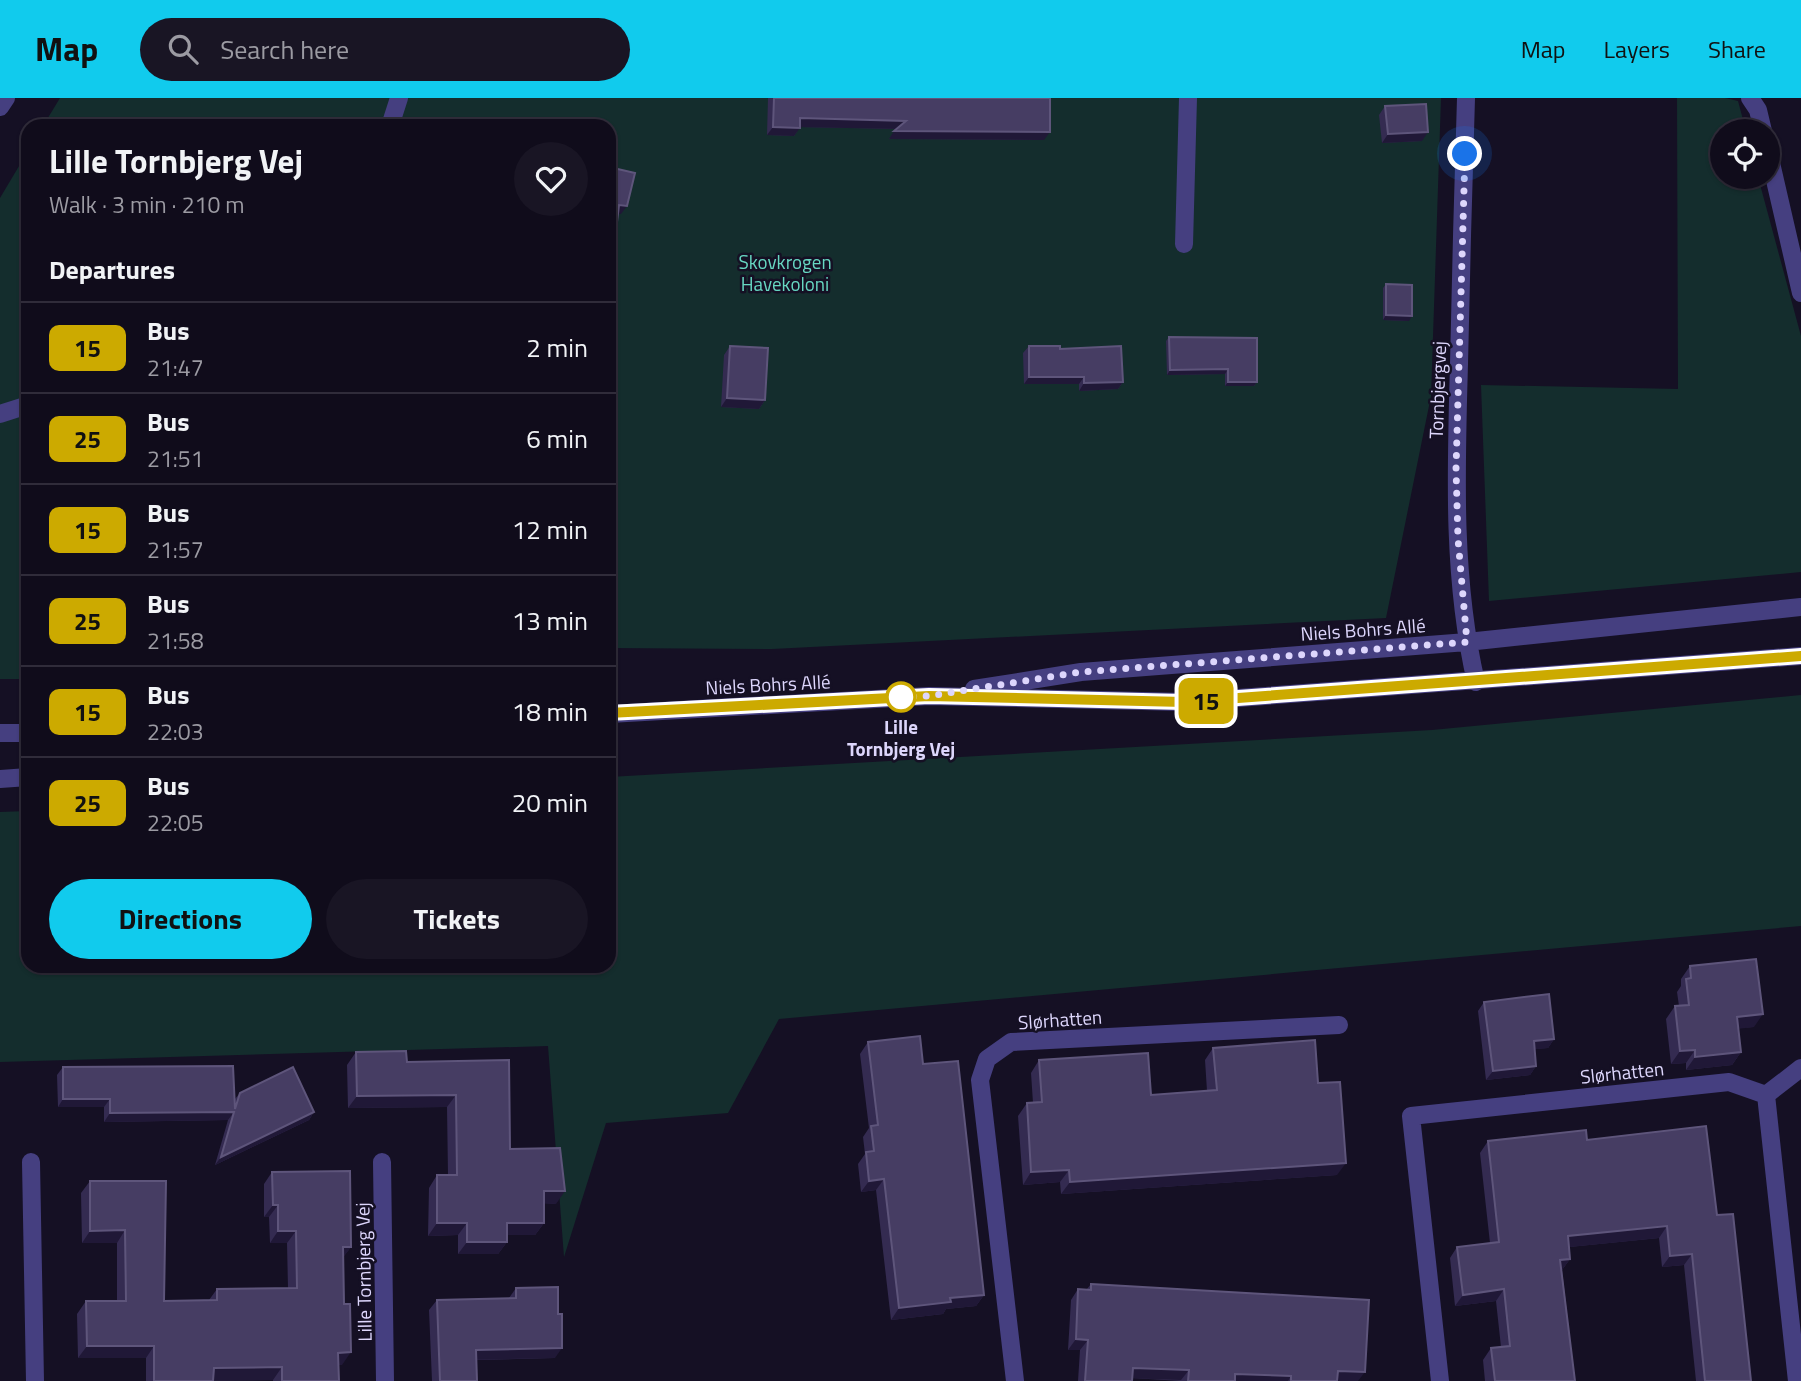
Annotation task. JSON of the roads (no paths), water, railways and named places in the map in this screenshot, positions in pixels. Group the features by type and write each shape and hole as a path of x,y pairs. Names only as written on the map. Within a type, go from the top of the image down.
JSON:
{"street":[{"path":"0,107 6,98"},
{"path":"392,119 399,98"},
{"path":"1184,244 1188,98"},
{"name":"Tornbjergvej","path":"1466,98 1456,469 1458,539 1467,642 1476,682"},
{"path":"1750,98 1760,119"},
{"path":"1777,189 1801,293"},
{"path":"0,414 21,407"},
{"name":"Niels Bohrs Allé","path":"929,696 1081,672 1467,642 1801,607"},
{"name":"Niels Bohrs Allé","path":"616,713 929,696 1184,702 1801,656"},
{"path":"0,733 21,733"},
{"path":"0,779 21,778"},
{"name":"Slørhatten","path":"1015,1381 980,1080 987,1059 1011,1042 1339,1025"},
{"path":"1797,1381 1766,1095 1801,1068"},
{"name":"Slørhatten","path":"1440,1381 1411,1116 1729,1082 1766,1095"},
{"path":"31,1162 36,1381"},
{"name":"Lille Tornbjerg Vej","path":"382,1163 385,1381"}],"place":[{"name":"Lille Tornbjerg Vej","path":"901,697"}],"park label":[{"name":"Skovkrogen Havekoloni","path":"785,272"}]}
